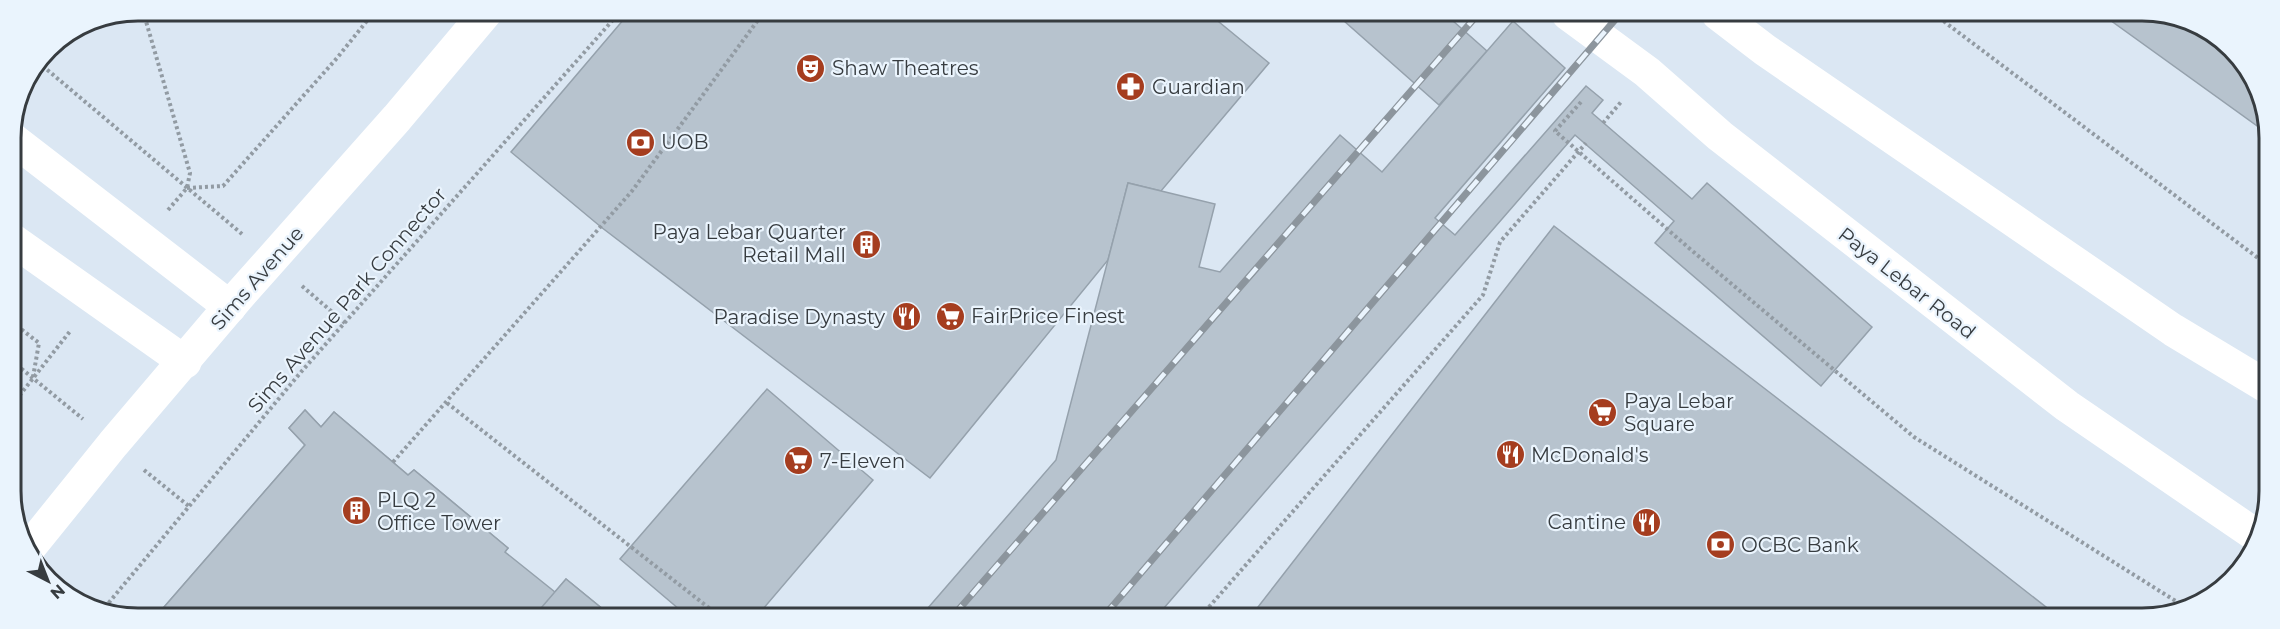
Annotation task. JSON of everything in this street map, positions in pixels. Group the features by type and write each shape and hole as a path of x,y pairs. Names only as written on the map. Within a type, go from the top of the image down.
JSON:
{"main road":[{"name":"Sims Avenue","path":"34,543 113,444 479,21"},
{"name":"Paya Lebar Road","path":"1578,21 1647,72 1720,136 2067,406 2251,532"},
{"path":"1727,21 1765,50 2163,323 2259,382"},
{"path":"21,146 230,307"},
{"path":"21,246 185,362"}],"path":[{"path":"146,21 190,173 187,188"},
{"path":"45,68 187,188 223,186 367,21"},
{"name":"Sims Avenue Park Connector","path":"108,604 301,372 612,21"},
{"path":"393,462 632,191 757,21"},
{"path":"1943,21 2259,259"},
{"path":"1581,102 1555,131 1914,436 2178,602"},
{"path":"1208,608 1483,295 1500,242 1586,143"},
{"path":"21,329 39,343 33,378 21,393"},
{"path":"21,368 33,378"},
{"path":"447,403 709,608"}],"building":[{"name":"Paya Lebar Quarter Retail Mall","path":"622,21 1218,21 1269,63 1161,191 1128,183 1108,260 930,478 601,227 511,152"},
{"path":"1344,21 1453,21 1487,51 1439,105"},
{"path":"1513,21 1565,68 1435,218 1455,235 1586,86 1603,100 1592,113 1692,199 1707,183 1872,327 1821,386 1655,243 1674,221 1575,135 1164,608 928,608 1056,460 1128,183 1215,204 1199,267 1220,272 1340,135 1382,172"},
{"path":"2111,21 2142,21 2172,25 2187,30 2213,45 2235,67 2247,86 2257,115 2258,127"},
{"name":"Paya Lebar Square","path":"1554,226 2047,608 1257,608"},
{"path":"767,389 873,480 764,608 678,608 620,559"},
{"name":"PLQ 2 Office Tower","path":"305,410 321,427 334,412 408,475 414,470 508,548 456,608 163,608 305,445 289,428"},
{"name":"PLQ 2 Office Tower","path":"305,410 321,427 334,412 408,475 414,470 508,548 505,552 555,592 566,579 601,608 163,608 305,445 289,428"},
{"path":"566,579 601,608 541,608"}],"railway":[{"path":"960,608 1472,21"},
{"path":"1111,608 1614,21"}],"place":[{"name":"Shaw Theatres","path":"811,68"},
{"name":"Guardian","path":"1131,87"},
{"name":"UOB","path":"640,142"},
{"name":"Paya Lebar Quarter Retail Mall","path":"867,244"},
{"name":"FairPrice Finest","path":"950,316"},
{"name":"Paradise Dynasty","path":"906,317"},
{"name":"Paya Lebar Square","path":"1603,413"},
{"name":"McDonald's","path":"1510,455"},
{"name":"7-Eleven","path":"799,461"},
{"name":"PLQ 2 Office Tower","path":"356,511"},
{"name":"Cantine","path":"1647,522"},
{"name":"OCBC Bank","path":"1720,545"}]}
